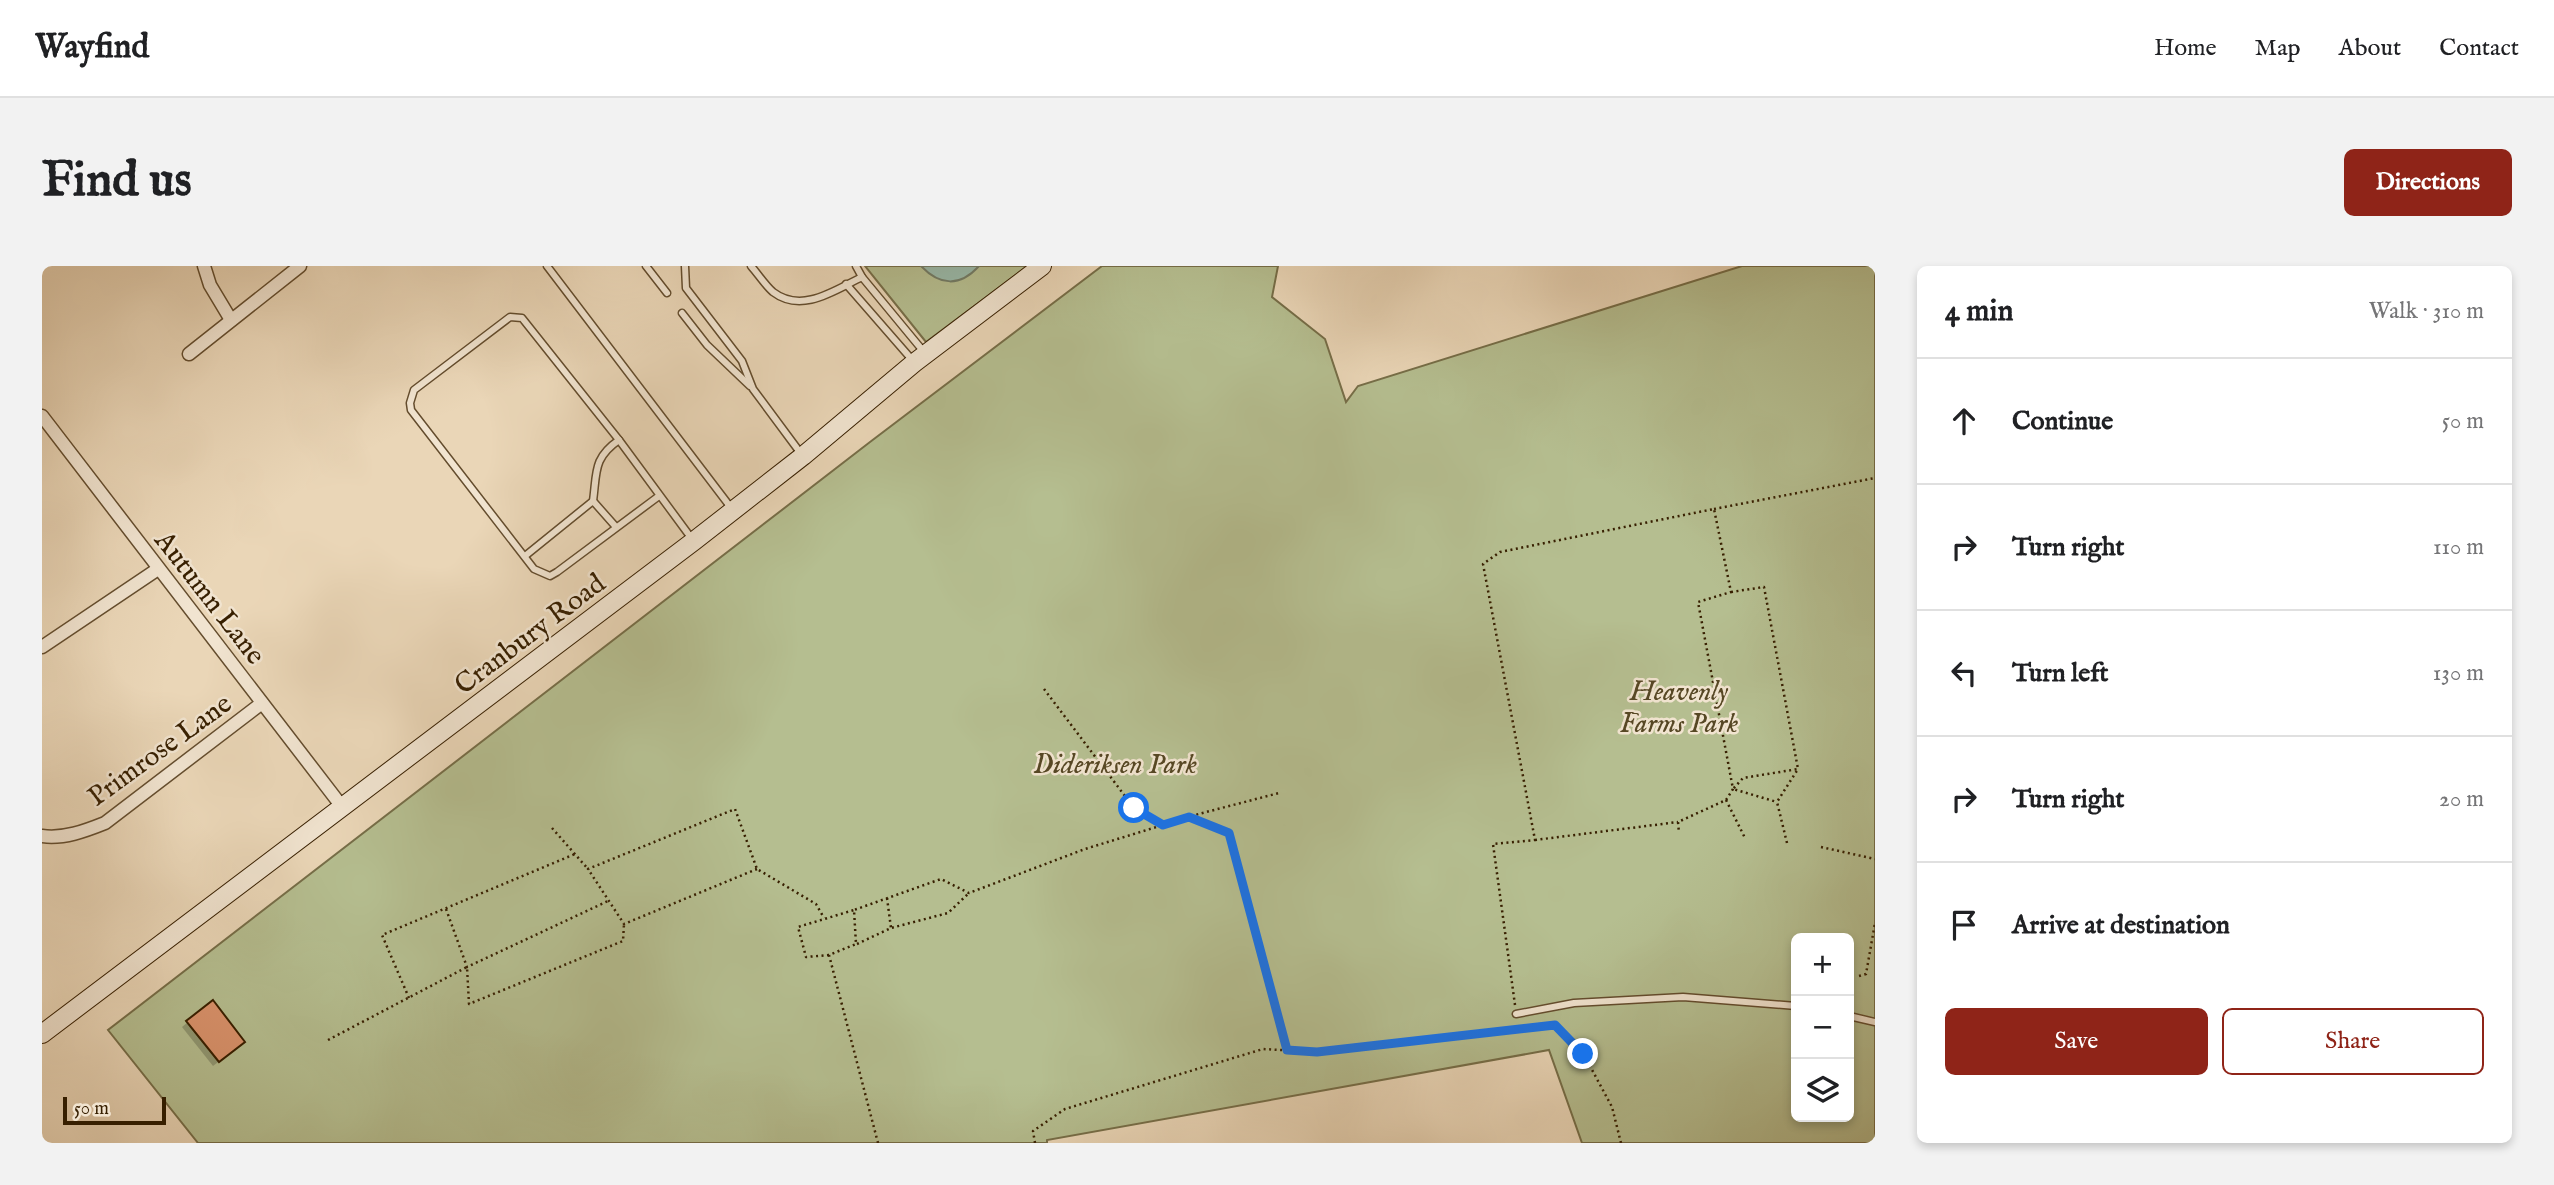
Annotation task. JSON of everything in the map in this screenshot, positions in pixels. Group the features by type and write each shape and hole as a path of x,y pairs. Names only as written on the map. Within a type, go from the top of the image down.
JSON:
{"main road":[{"name":"Cranbury Road","path":"42,1034 694,541 803,456 920,358 1042,266"}],"street":[{"path":"204,266 206,278 232,320"},
{"path":"189,354 300,266"},
{"name":"Autumn Lane","path":"42,416 343,808"},
{"path":"42,438 53,430"},
{"path":"42,647 158,569"},
{"name":"Primrose Lane","path":"42,836 80,833 105,823 262,703"}],"lane":[{"path":"547,266 733,510"},
{"path":"646,266 667,293"},
{"path":"685,266 686,288 741,361 753,389"},
{"path":"751,266 771,290 786,299 805,302 862,277"},
{"path":"856,266 920,358"},
{"path":"846,284 920,358"},
{"path":"682,313 707,345 753,389 803,456"},
{"path":"659,496 550,576 534,569 411,410 414,390 510,317 516,316 528,323 694,541"},
{"path":"525,556 593,501 599,457 605,449 619,440"},
{"path":"593,501 616,527"},
{"path":"1516,1014 1574,1003 1683,998 1791,1006"},
{"path":"1854,1017 1875,1021"}],"path":[{"path":"1535,841 1483,564 1500,552 1875,478"},
{"path":"1714,509 1731,593"},
{"path":"1732,789 1698,602 1764,587 1798,769 1777,802 1787,843"},
{"path":"1044,689 1134,808 1163,825"},
{"path":"1518,1029 1493,844 1678,822 1726,800 1743,778 1798,769"},
{"path":"1732,789 1777,802"},
{"path":"969,893 942,879 798,928 806,957 829,955 891,928 948,913 969,893 1085,849 1279,793"},
{"path":"1726,800 1745,838"},
{"path":"588,869 735,809 757,869 816,904 824,918"},
{"path":"1189,817 1229,833 1287,1050"},
{"path":"1678,822 1679,833"},
{"path":"446,909 467,967 469,1004 623,941 624,924 588,869 552,828"},
{"path":"1821,847 1875,859"},
{"path":"409,998 382,935 575,854"},
{"path":"624,924 757,869"},
{"path":"887,898 891,928"},
{"path":"328,1040 467,967 608,901"},
{"path":"854,910 856,944"},
{"path":"1859,976 1866,974 1875,923"},
{"path":"829,955 878,1143"},
{"path":"1035,1143 1032,1131 1065,1109 1263,1049 1317,1052 1555,1025 1583,1054 1612,1107 1621,1143"}],"green space":[{"path":"865,266 1028,266 926,342"},
{"name":"Dideriksen Park","path":"1102,266 1278,266 1272,297 1325,339 1346,402 1358,386 1742,266 1875,266 1875,1143 1582,1143 1549,1050 1047,1140 1047,1143 198,1143 108,1030"}],"shaded area":[{"path":"921,266 979,266 965,278 950,281 935,277"}],"building":[{"path":"213,1000 245,1042 219,1062 186,1021"}],"route":[{"path":"1134,808 1163,825 1189,817 1229,833 1287,1050 1317,1052 1555,1025 1583,1054"}],"park label":[{"name":"Heavenly Farms Park","path":"1679,706"}]}
